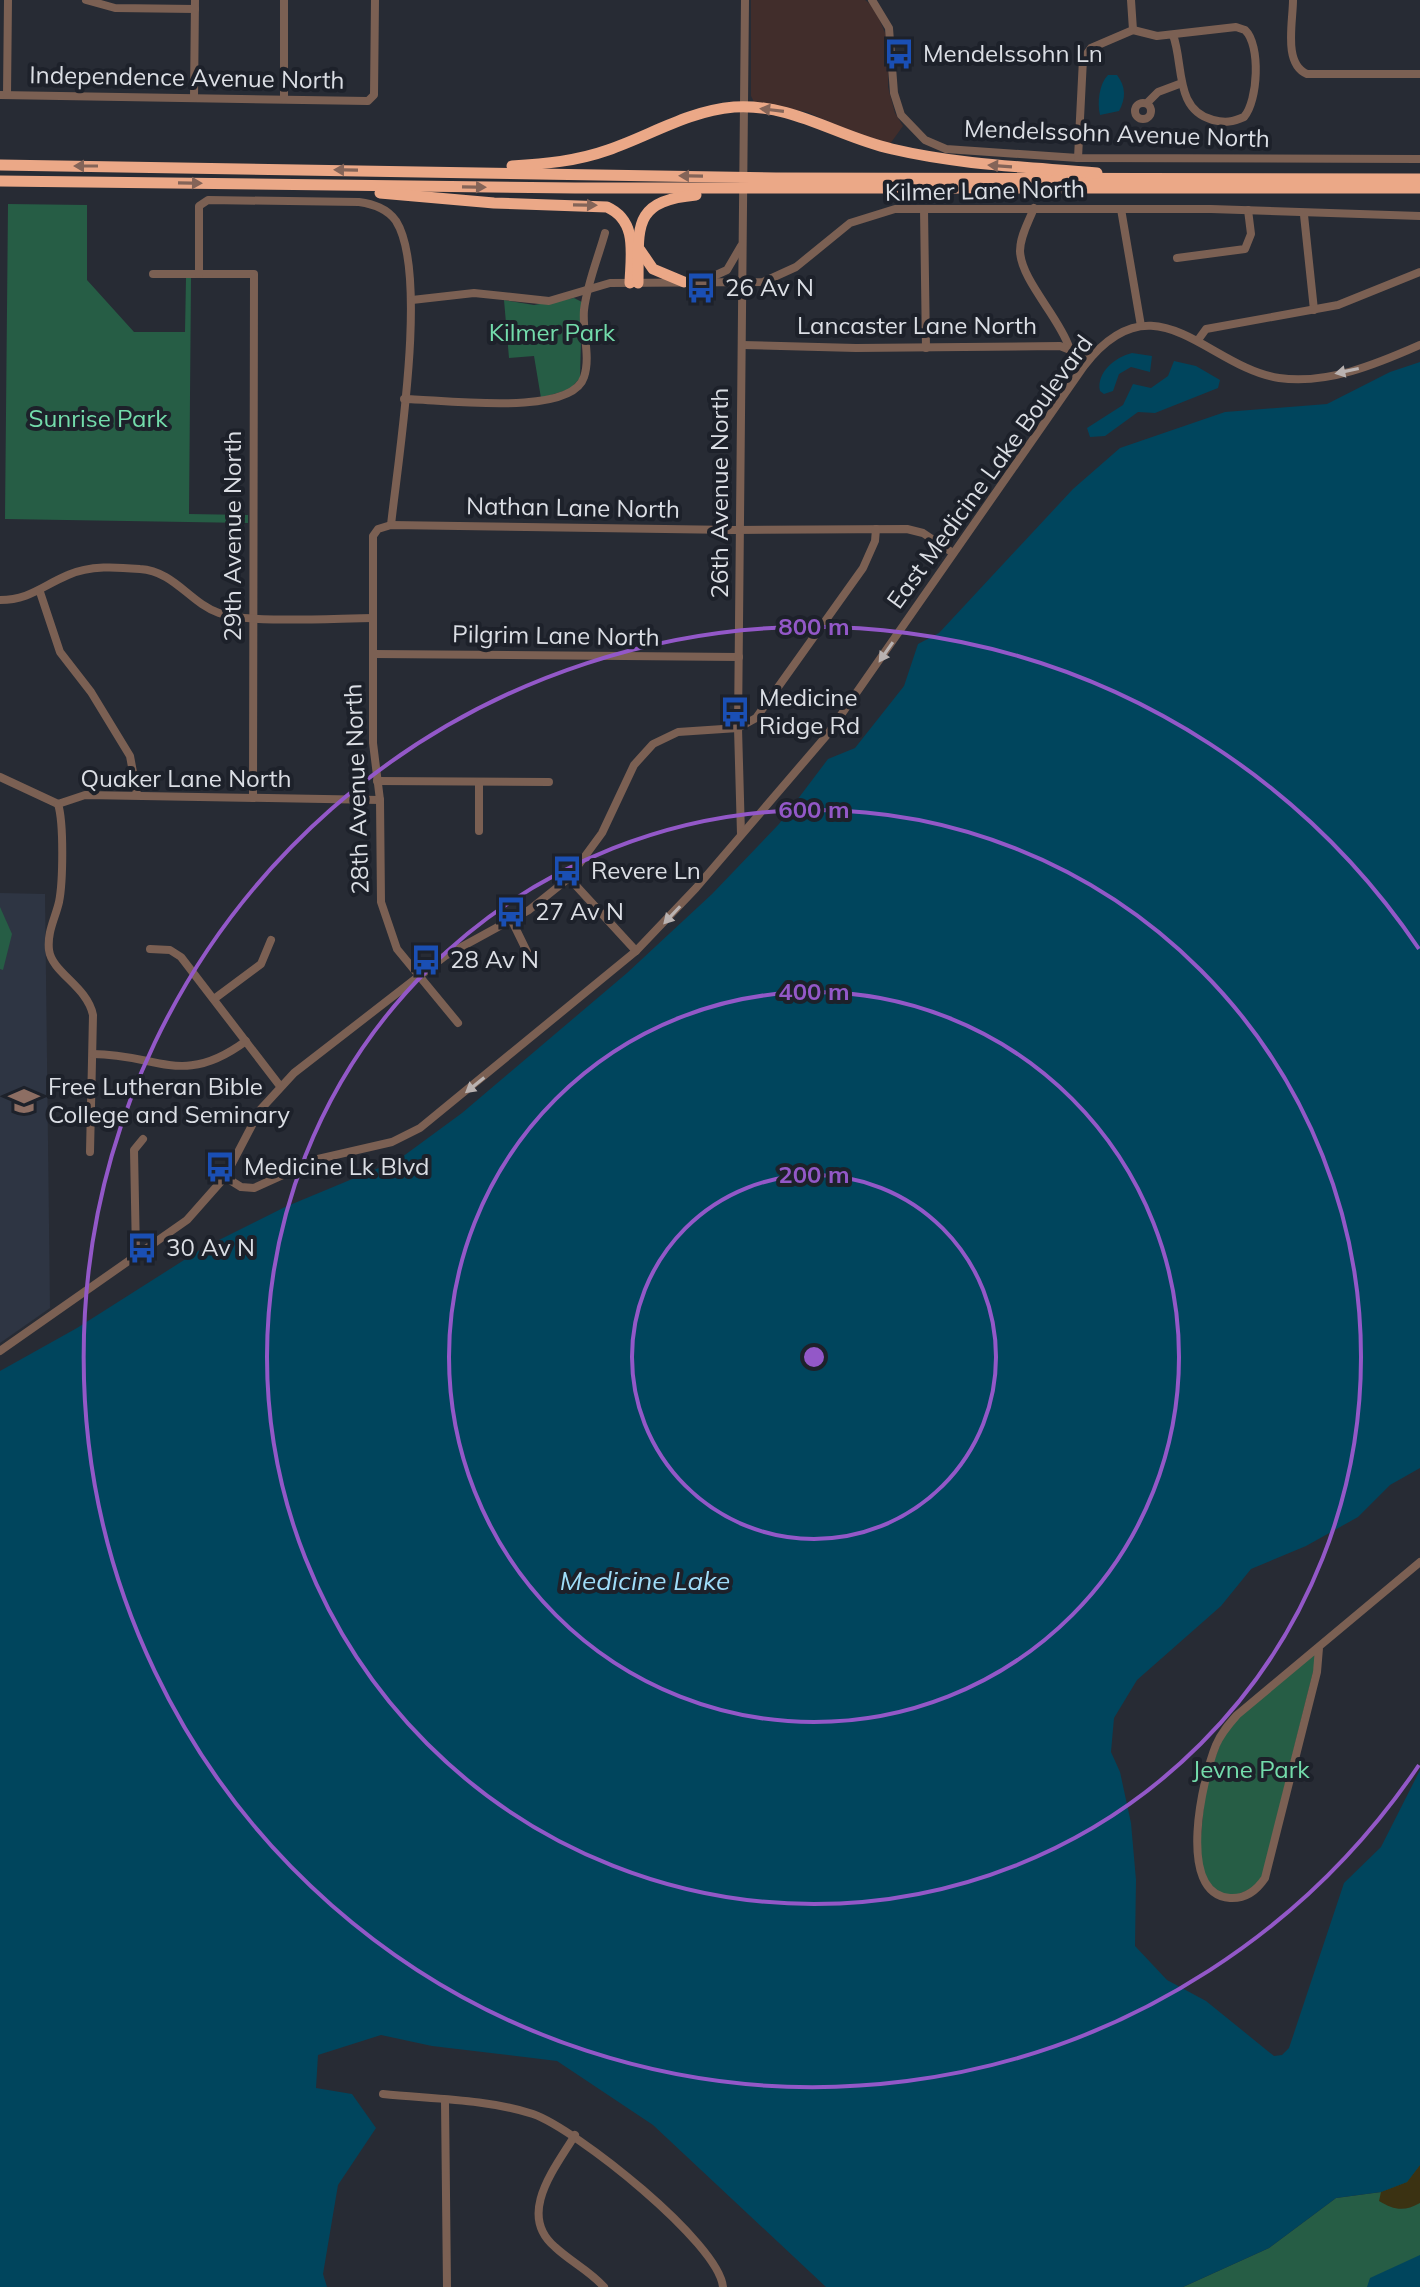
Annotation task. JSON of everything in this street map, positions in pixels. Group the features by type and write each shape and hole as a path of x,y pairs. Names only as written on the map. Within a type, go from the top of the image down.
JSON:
{"highway":[{"path":"424,171 575,159 610,150 689,115 744,107 794,114 886,148 945,161 1161,180"},
{"path":"0,165 776,178 1420,179"},
{"path":"0,181 771,189 1420,188"},
{"path":"340,186 367,192 494,203 607,207 617,212 629,230 634,283"},
{"path":"634,283 643,216 662,200 771,189"},
{"path":"639,242 644,258 653,269 690,282"}],"street":[{"path":"3,95 4,13 8,0"},
{"path":"86,0 115,8 195,4 194,98"},
{"path":"284,0 284,99"},
{"name":"Independence Avenue North","path":"3,95 372,99 375,0"},
{"name":"26th Avenue North","path":"741,835 738,728 745,0"},
{"name":"Mendelssohn Avenue North","path":"872,0 882,13 892,41 897,104 908,124 925,140 957,150 1078,158 1420,159"},
{"path":"1131,0 1133,30"},
{"path":"1293,0 1292,61 1298,71 1307,74 1420,74"},
{"path":"1078,158 1083,59 1091,48 1133,30 1148,36 1236,27 1250,33 1254,44 1252,102 1247,113 1236,121 1217,121 1199,114 1186,97 1173,35"},
{"path":"1147,103 1166,87 1182,83"},
{"path":"153,274 199,274 199,206 208,200 359,202 383,209 397,222 408,253 412,300 391,525"},
{"path":"1034,208 1021,241 1022,261 1057,317 1069,347"},
{"name":"Kilmer Lane North","path":"412,300 474,293 549,301 589,289 634,283 763,282 785,274 834,233 866,216 895,209 1248,210 1304,215 1420,216"},
{"path":"924,209 926,348"},
{"path":"1121,209 1141,326 1198,340 1259,373 1280,378 1319,377 1357,370 1420,345"},
{"path":"1177,258 1245,249 1251,234 1248,210"},
{"path":"1304,215 1314,310"},
{"path":"404,399 513,403 573,392 581,384 586,370 583,324 605,233"},
{"path":"690,282 727,270 743,241"},
{"path":"1198,340 1206,329 1338,305 1420,272"},
{"name":"29th Avenue North","path":"199,274 254,274 253,798"},
{"name":"East Medicine Lake Boulevard","path":"225,1177 241,1187 254,1188 318,1159 392,1142 420,1128 636,951 668,920 827,735 1090,358 1114,336 1141,326"},
{"name":"Lancaster Lane North","path":"742,345 1069,347 1090,358"},
{"name":"Nathan Lane North","path":"378,529 391,525 876,529 917,531 953,553"},
{"name":"28th Avenue North","path":"378,529 373,536 373,743 380,800 384,919 397,949 458,1023"},
{"path":"0,1351 187,1220 225,1177 260,1110 280,1086 467,941 512,921 569,878 602,833 634,765 653,744 689,729 738,728 756,718 863,568 875,541 876,529"},
{"path":"0,600 20,599 40,592 69,574 87,569 143,569 165,575 213,610 230,616 373,618"},
{"path":"40,592 60,652 91,692 130,756 135,769 137,794"},
{"name":"Pilgrim Lane North","path":"373,654 739,657"},
{"name":"Quaker Lane North","path":"0,777 58,804 85,795 137,794 380,800"},
{"path":"377,781 549,782"},
{"path":"479,782 479,831"},
{"path":"58,804 59,896 50,927 49,950 55,963 91,1005 90,1152"},
{"path":"569,878 636,951"},
{"path":"512,921 533,964"},
{"path":"214,999 261,964 271,940"},
{"path":"150,949 176,952 280,1086"},
{"path":"93,1054 122,1054 162,1066 192,1066 225,1056 246,1041"},
{"path":"136,1254 134,1150 138,1141 143,1139"},
{"path":"1319,1648 1317,1672 1265,1878 1254,1891 1243,1897 1220,1896 1203,1881 1197,1857 1206,1782 1215,1747 1237,1715 1420,1562"},
{"path":"383,2094 530,2113 575,2135 677,2223 714,2263 723,2287"},
{"path":"445,2101 447,2287"},
{"path":"575,2135 540,2195 538,2218 554,2247 604,2287"}],"shaded area":[{"path":"751,0 865,0 874,7 889,42 888,87 895,113 903,126 890,144 852,132 807,112 755,104 751,96"},
{"name":"Free Lutheran Bible College and Seminary","path":"0,893 45,894 50,1308 0,1343"}],"green space":[{"name":"Sunrise Park","path":"8,204 87,205 87,280 134,332 185,332 186,278 191,278 189,514 248,515 248,523 5,519"},
{"name":"Kilmer Park","path":"574,298 582,302 580,378 570,389 541,398 534,356 509,358 504,300 534,305"},
{"path":"0,907 12,934 3,970 0,969"},
{"name":"Jevne Park","path":"1319,1648 1260,1885 1229,1898 1203,1881 1198,1868 1206,1782 1228,1724"},
{"path":"1420,2165 1420,2287 1183,2287 1269,2248 1336,2198 1381,2192 1407,2182"}],"sand":[{"path":"1420,2165 1420,2203 1399,2209 1379,2201 1381,2192 1407,2182"}],"water":[{"path":"1108,75 1117,75 1122,84 1123,102 1119,111 1100,115 1100,94"},
{"path":"1132,353 1152,356 1150,372 1131,367 1119,374 1113,391 1104,394 1100,391 1101,378 1108,367"},
{"path":"1174,361 1196,366 1220,380 1218,388 1155,413 1138,412 1105,436 1090,437 1087,428 1123,405 1133,384 1151,388 1168,376"},
{"name":"Medicine Lake","path":"1420,362 1420,1468 1390,1485 1358,1517 1306,1546 1251,1569 1221,1606 1137,1680 1114,1718 1111,1752 1120,1772 1131,1823 1136,1880 1135,1946 1167,1980 1206,2001 1274,2056 1282,2055 1289,2048 1344,1883 1381,1847 1420,1770 1420,2165 1407,2182 1381,2192 1336,2198 1269,2248 1183,2287 826,2287 653,2125 557,2061 432,2046 381,2035 318,2055 316,2088 352,2094 376,2128 338,2185 323,2274 327,2287 0,2287 0,1371 77,1328 203,1248 285,1207 398,1160 462,1113 627,973 712,894 779,824 828,759 855,748 904,686 918,644 939,633 1073,489 1120,448 1225,412 1327,404 1390,372"},
{"path":"1420,2255 1420,2287 1367,2287 1370,2278"}],"place":[{"name":"Mendelssohn Ln","path":"899,54"},
{"name":"26 Av N","path":"701,288"},
{"name":"Medicine Ridge Rd","path":"735,712"},
{"name":"Revere Ln","path":"567,871"},
{"name":"27 Av N","path":"511,912"},
{"name":"28 Av N","path":"426,960"},
{"name":"Free Lutheran Bible College and Seminary","path":"24,1101"},
{"name":"Medicine Lk Blvd","path":"220,1167"},
{"name":"30 Av N","path":"142,1248"}]}
